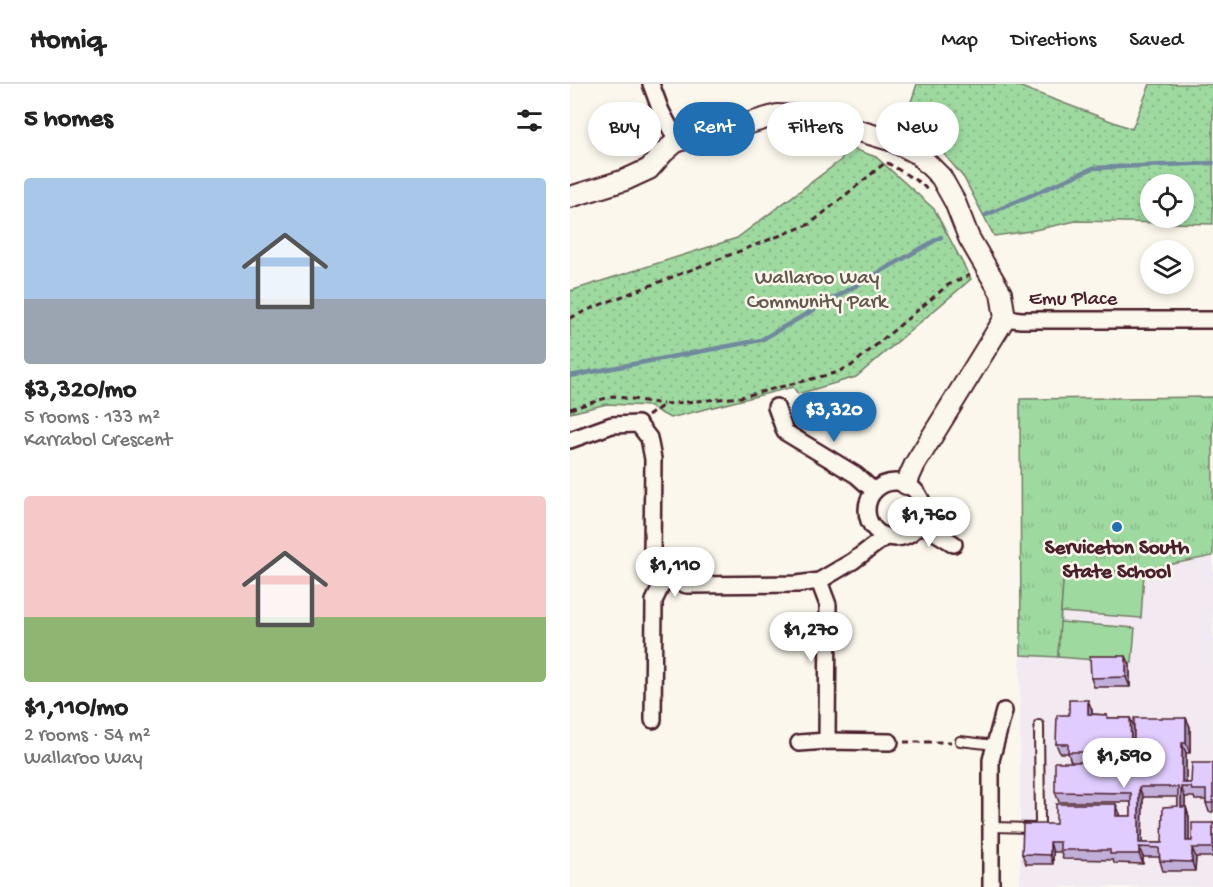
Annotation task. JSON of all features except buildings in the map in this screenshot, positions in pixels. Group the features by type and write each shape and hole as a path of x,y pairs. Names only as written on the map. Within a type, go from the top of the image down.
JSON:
{"street":[{"path":"651,84 661,111 673,132"},
{"path":"755,121 777,115 803,116 893,141 918,154 941,177 955,202 969,238 1001,292 1005,318 915,464 906,484"},
{"path":"570,197 625,180 649,169 673,145"},
{"name":"Emu Place","path":"1005,318 1021,321 1213,320"},
{"path":"776,407 785,432 856,475 874,491"},
{"path":"570,440 612,425 638,424 649,438 651,449 652,554 665,578 687,585 796,585 819,581 853,561 885,537"},
{"path":"889,482 906,484 917,493 922,502 923,512 920,524 914,531 903,537 885,537 873,528 867,516 866,506 874,491 889,482"},
{"path":"920,524 954,544"},
{"path":"653,720 654,601 665,578"},
{"path":"819,581 828,605 827,741"},
{"path":"991,887 991,760 1004,711"},
{"path":"799,743 890,742"}],"lane":[{"path":"991,828 1038,828 1040,824 1039,725"},
{"path":"960,741 994,745"}],"path":[{"path":"570,318 810,224 886,162 922,184 928,191"},
{"path":"570,409 613,396 665,405 741,397 835,373 851,366 948,285 973,274 977,282"},
{"path":"638,424 665,405"},
{"path":"890,742 960,741"}],"shaded area":[{"name":"Serviceton South State School","path":"1213,397 1213,887 1020,887 1020,399"}],"green space":[{"path":"917,84 1013,84 1132,129 1150,84 1213,84 1213,224 1194,224 1194,174 1140,174 1140,222 1076,221 994,236 964,178 946,156 959,156 959,102 911,102"},
{"name":"Wallaroo Way Community Park","path":"864,153 876,157 934,209 971,279 856,377 798,394 793,387 670,418 648,406 607,404 570,413 570,291 737,238 841,160 842,156 864,156"},
{"path":"1213,397 1213,556 1162,566 1144,573 1064,568 1058,657 1021,655 1020,399"},
{"path":"1064,568 1144,573 1141,618 1061,612"},
{"path":"1060,622 1135,628 1132,663 1058,657"}],"waterway":[{"path":"986,215 1093,168 1213,163"},
{"path":"570,376 761,340 941,237"}],"place":[{"name":"Serviceton South State School","path":"1117,527"}]}
